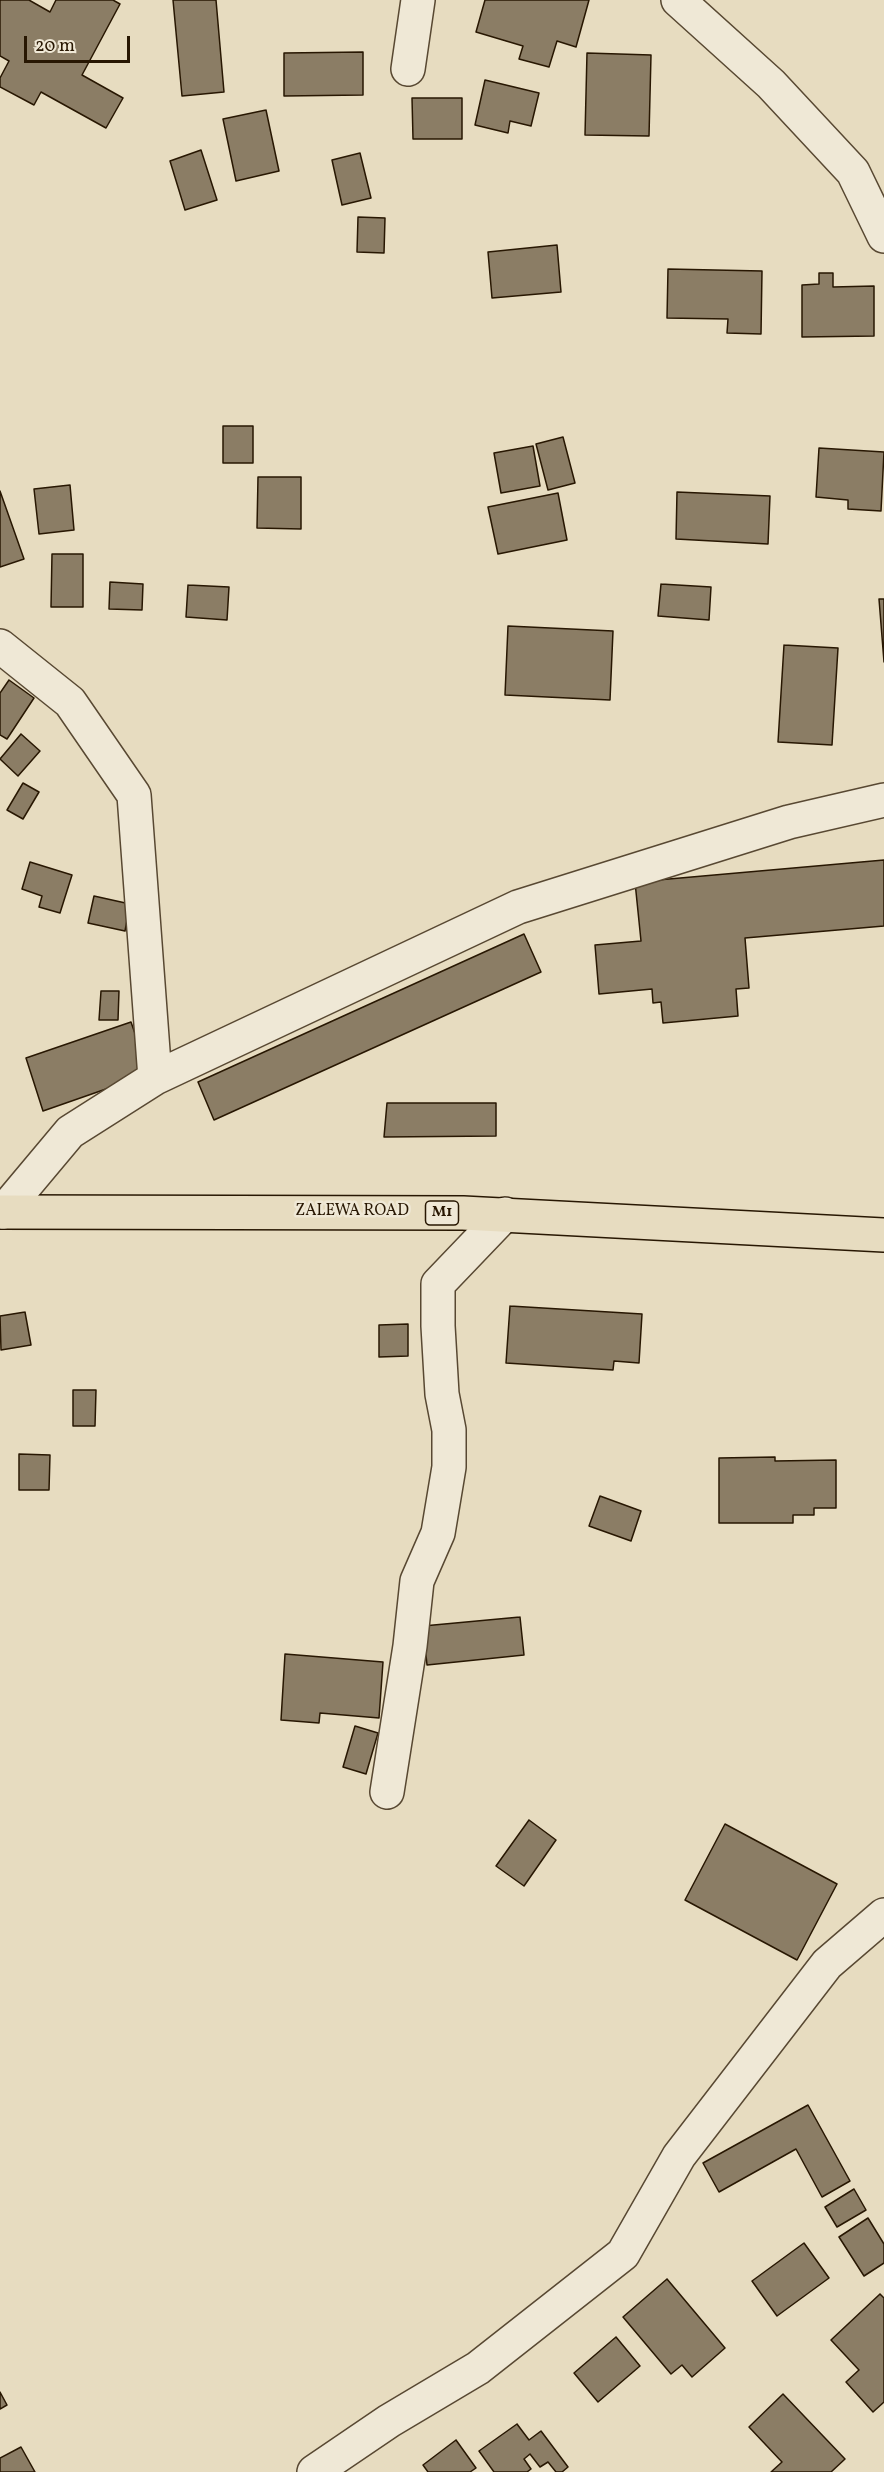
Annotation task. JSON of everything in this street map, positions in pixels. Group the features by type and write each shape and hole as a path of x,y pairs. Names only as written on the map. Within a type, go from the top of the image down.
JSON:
{"highway":[{"name":"ZALEWA ROAD","path":"1,1212 506,1215 884,1235"}],"street":[{"path":"408,69 418,0"},
{"path":"678,0 771,84 854,172 884,236"},
{"path":"0,646 70,702 134,795 155,1078"},
{"path":"1,1212 70,1132 155,1078 518,907 789,822 884,800"},
{"path":"387,1792 410,1646 417,1581 438,1533 448,1467 448,1430 442,1394 438,1326 438,1284 506,1215"},
{"path":"314,2472 389,2421 478,2368 623,2254 686,2147 827,1964 884,1915"}],"building":[{"path":"0,0 29,0 50,12 56,0 113,0 120,4 82,75 123,98 106,128 41,92 34,105 0,87 0,78 9,61 0,56"},
{"path":"173,0 216,0 224,92 182,96"},
{"path":"485,0 589,0 576,47 557,41 549,67 519,59 523,46 476,32"},
{"path":"363,52 363,95 284,96 284,53"},
{"path":"587,53 651,55 649,136 585,135"},
{"path":"485,80 539,93 531,126 510,121 508,133 475,125"},
{"path":"412,98 462,98 462,139 413,139"},
{"path":"266,110 279,171 236,181 223,119"},
{"path":"201,150 217,200 185,210 170,161"},
{"path":"360,153 371,198 342,205 332,160"},
{"path":"358,217 385,218 384,253 357,252"},
{"path":"557,245 561,292 492,298 488,252"},
{"path":"668,269 762,271 761,334 727,333 728,319 667,318"},
{"path":"819,273 833,273 833,287 874,286 874,336 802,337 802,285 819,284"},
{"path":"223,426 253,426 253,463 223,463"},
{"path":"563,437 575,483 548,490 536,444"},
{"path":"533,446 540,486 501,493 494,453"},
{"path":"819,448 884,452 881,511 848,509 848,500 816,497"},
{"path":"258,477 301,477 301,529 257,528"},
{"path":"70,485 74,530 39,534 34,489"},
{"path":"0,491 24,559 0,567"},
{"path":"677,492 770,496 768,544 676,539"},
{"path":"558,493 567,540 498,554 488,507"},
{"path":"52,554 83,554 83,607 51,607"},
{"path":"110,582 143,584 142,610 109,609"},
{"path":"661,584 711,587 709,620 658,616"},
{"path":"188,585 229,587 227,620 186,617"},
{"path":"879,599 884,599 884,662"},
{"path":"508,626 613,631 610,700 505,695"},
{"path":"784,645 838,648 832,745 778,742"},
{"path":"9,680 34,698 7,739 0,735 0,693"},
{"path":"21,734 40,751 18,776 0,759"},
{"path":"23,783 39,792 23,819 7,810"},
{"path":"884,860 884,926 745,938 749,988 736,989 738,1016 663,1023 661,1002 653,1003 652,989 599,994 595,945 641,941 635,882"},
{"path":"30,862 72,875 60,913 39,907 42,896 22,889"},
{"path":"94,896 130,904 125,931 88,923"},
{"path":"524,934 541,972 214,1120 198,1082"},
{"path":"101,991 119,991 118,1020 99,1020"},
{"path":"131,1022 149,1074 43,1111 26,1058"},
{"path":"387,1103 496,1103 496,1136 384,1137"},
{"path":"510,1306 642,1314 639,1363 614,1361 613,1370 506,1363"},
{"path":"25,1312 31,1345 1,1350 0,1316"},
{"path":"408,1324 408,1356 379,1357 379,1325"},
{"path":"73,1390 96,1390 95,1426 73,1426"},
{"path":"19,1454 50,1455 49,1490 19,1490"},
{"path":"775,1457 775,1461 836,1460 836,1508 814,1508 814,1515 793,1515 793,1523 719,1523 719,1458"},
{"path":"600,1496 641,1511 631,1541 589,1526"},
{"path":"520,1617 524,1655 427,1665 423,1626"},
{"path":"285,1654 383,1662 379,1718 320,1713 319,1723 281,1720"},
{"path":"355,1726 378,1733 366,1774 343,1767"},
{"path":"529,1820 556,1840 524,1886 496,1866"},
{"path":"725,1824 837,1884 797,1960 685,1900"},
{"path":"808,2105 850,2181 822,2197 796,2149 719,2192 703,2163"},
{"path":"854,2189 866,2210 837,2227 825,2207"},
{"path":"868,2218 884,2244 884,2263 864,2276 839,2237"},
{"path":"804,2243 829,2278 777,2316 752,2281"},
{"path":"667,2279 725,2348 692,2377 682,2365 671,2374 623,2317"},
{"path":"880,2294 884,2298 884,2402 873,2412 846,2382 859,2370 831,2340"},
{"path":"616,2337 640,2366 598,2402 574,2373"},
{"path":"0,2392 7,2405 0,2409"},
{"path":"783,2394 845,2459 831,2472 771,2472 782,2462 749,2427"},
{"path":"517,2424 529,2440 541,2431 568,2467 562,2472 556,2472 548,2462 540,2467 530,2454 524,2459 531,2469 527,2472 494,2472 479,2451"},
{"path":"456,2440 476,2468 470,2472 428,2472 423,2465"},
{"path":"21,2447 35,2472 0,2472 0,2458"}]}
